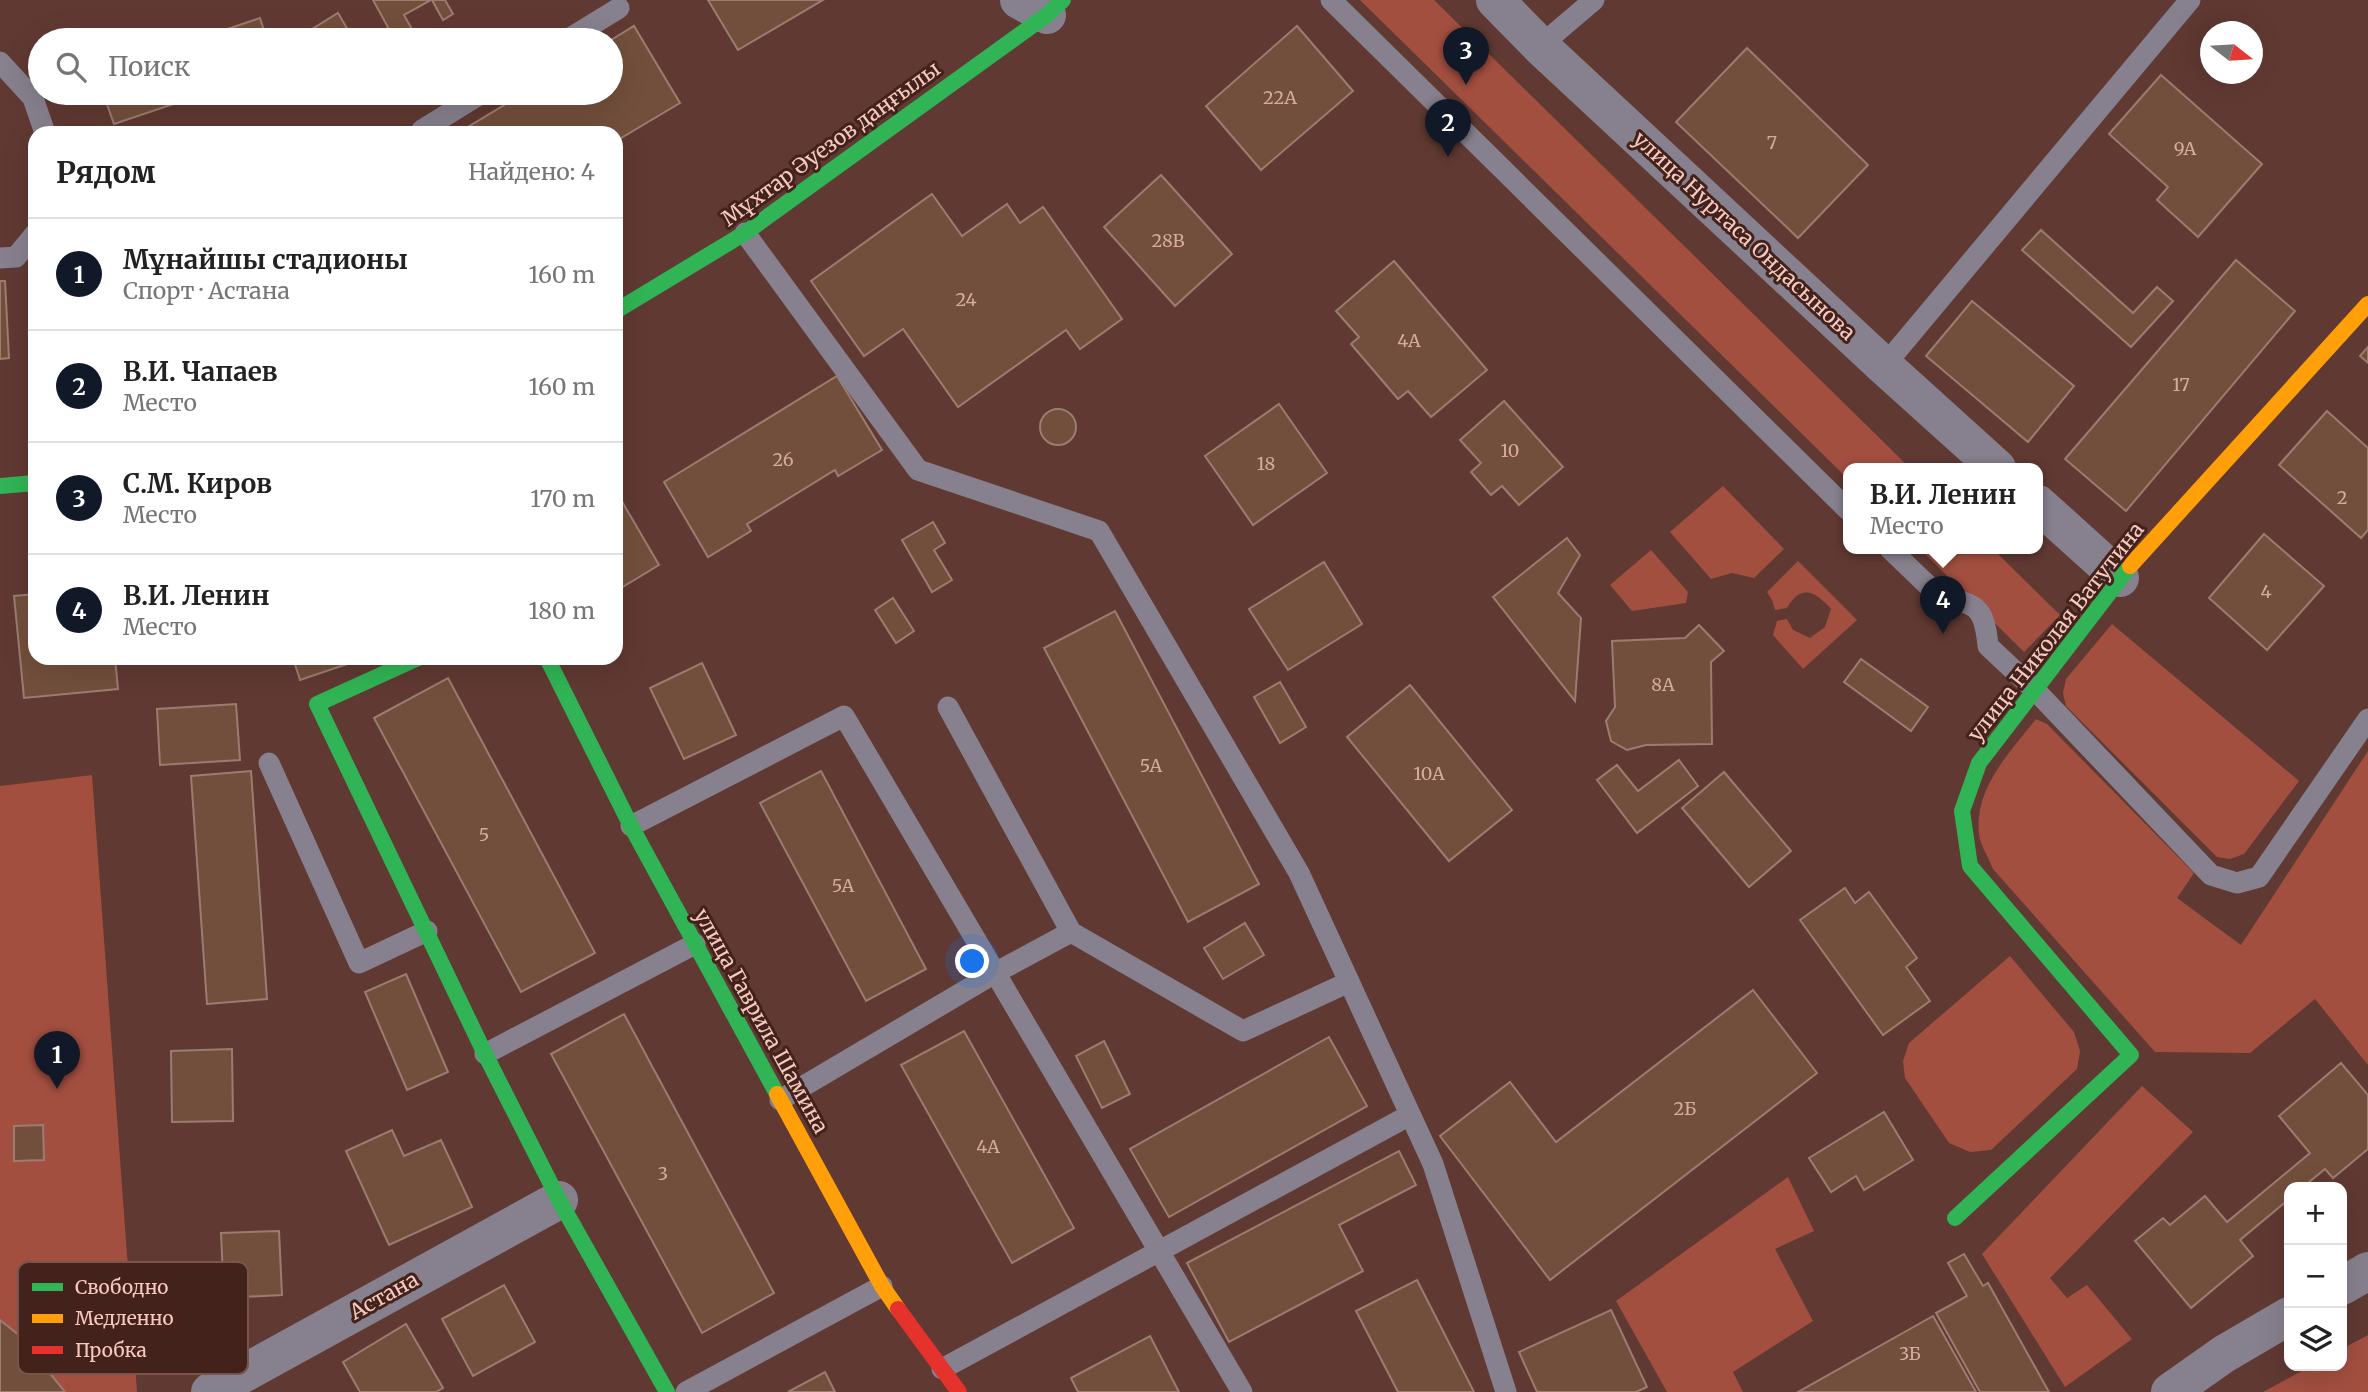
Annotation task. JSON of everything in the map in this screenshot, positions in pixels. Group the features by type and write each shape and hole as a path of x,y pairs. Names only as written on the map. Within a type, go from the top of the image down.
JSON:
{"street":[{"name":"улица Нуртаса Ондасынова","path":"1496,0 1540,46 1991,463"},
{"name":"Мұхтар Әуезов даңғылы","path":"623,307 745,233 1043,5"},
{"name":"улица Николая Ватутина","path":"1955,1218 2131,1055 1970,866 1962,811 1979,763 2120,578 2368,304"},
{"path":"0,486 28,484"},
{"path":"2043,509 2120,578"},
{"path":"403,665 317,704 485,1054 559,1200 667,1392"},
{"name":"улица Гаврила Шамина","path":"550,665 631,826 882,1286 958,1392"},
{"name":"Астана","path":"248,1371 559,1200"},
{"path":"2347,1283 2368,1271"},
{"path":"2170,1392 2224,1353 2284,1319"},
{"name":"Астана","path":"209,1392 242,1374"}],"lane":[{"path":"1331,0 1843,504"},
{"path":"1540,46 1594,0"},
{"path":"1884,366 2190,0"},
{"path":"586,28 619,8"},
{"path":"0,62 28,93"},
{"path":"35,105 43,126"},
{"path":"430,126 463,105"},
{"path":"745,233 918,470 1099,531 1299,873 1433,1164 1506,1392"},
{"path":"0,258 16,257 28,242"},
{"path":"1895,554 1943,600 1962,600 1977,609 1986,625 1987,646 2035,690 2211,875 2237,883 2259,877 2368,719"},
{"path":"948,707 1071,932 1243,1031 1349,982"},
{"path":"631,826 844,716 1242,1392"},
{"path":"269,763 359,963 427,931"},
{"path":"780,1100 995,973 1071,932"},
{"path":"485,1054 695,944"},
{"path":"942,1369 1410,1115"},
{"path":"686,1392 882,1286"}],"shaded area":[{"path":"1360,0 1434,0 1905,463 1843,463 1843,474"},
{"path":"1723,486 1784,549 1754,578 1732,573 1711,579 1670,532"},
{"path":"1651,550 1688,592 1686,603 1632,611 1610,585"},
{"path":"1925,554 1998,554 2060,615 2024,652"},
{"path":"1798,561 1857,620 1803,669 1773,635 1777,621 1787,619 1793,630 1810,638 1825,627 1831,609 1814,594 1803,593 1792,600 1787,608 1775,610 1767,592"},
{"path":"2112,624 2299,781 2244,854 2230,859 2217,857 2066,706 2063,693 2066,679"},
{"path":"2036,719 2047,724 2194,873 2177,898 2241,945 2368,751 2368,1065 2315,999 2250,1053 2155,1052 1993,869 1981,843 1979,817 1988,786 2005,758"},
{"path":"92,775 128,1262 18,1262 18,1374 136,1374 137,1392 0,1392 0,786"},
{"path":"2010,956 2074,1032 2080,1051 2077,1069 1991,1150 1970,1152 1949,1143 1905,1078 1903,1061 1909,1043"},
{"path":"2142,1086 2193,1132 2050,1278 2067,1298 2087,1285 2132,1339 2065,1387 1982,1254"},
{"path":"1788,1177 1814,1231 1775,1249 1813,1321 1733,1372 1743,1392 1667,1392 1616,1301"},
{"path":"2368,1335 2368,1392 2263,1392 2302,1371 2347,1371 2347,1346"}],"building":[{"path":"373,0 431,0 404,15 411,28 388,28"},
{"path":"432,0 445,0 453,14 443,20"},
{"path":"708,0 823,0 738,50"},
{"path":"338,13 347,28 314,28"},
{"path":"260,18 263,28 230,28"},
{"path":"634,26 680,103 623,137 623,126 470,126 504,105 623,105 623,33"},
{"path":"1297,26 1353,91 1261,170 1206,106"},
{"path":"1747,48 1868,165 1798,238 1676,122"},
{"path":"2161,75 2262,164 2198,237 2157,200 2168,187 2109,134"},
{"path":"107,105 170,105 114,124"},
{"path":"1161,175 1232,254 1175,306 1104,227"},
{"path":"932,194 962,236 1007,204 1020,223 1043,207 1122,319 1080,349 1066,330 958,407 903,329 864,356 811,281"},
{"path":"2041,230 2133,313 2157,287 2173,301 2131,347 2022,250"},
{"path":"2236,260 2295,311 2126,511 2065,459"},
{"path":"1394,261 1487,370 1431,417 1408,391 1398,399 1351,344 1359,337 1336,311"},
{"path":"0,281 5,281 9,358 0,359"},
{"path":"1972,301 2074,386 2028,442 1926,356"},
{"path":"2368,347 2368,363 2360,356"},
{"path":"837,376 882,450 838,476 835,470 747,524 751,531 708,557 664,482"},
{"path":"1504,401 1563,467 1519,505 1502,486 1491,495 1471,472 1481,463 1460,440"},
{"path":"1279,404 1327,473 1253,525 1205,456"},
{"path":"1058,409 1071,414 1076,427 1071,440 1058,445 1045,440 1040,427 1045,414"},
{"path":"2327,411 2368,448 2368,530 2361,538 2279,465"},
{"path":"623,503 659,565 623,587"},
{"path":"933,522 945,543 934,550 952,580 932,592 902,540"},
{"path":"2264,534 2324,586 2267,650 2209,598"},
{"path":"1567,538 1580,555 1558,593 1581,618 1575,701 1493,597"},
{"path":"1324,562 1362,624 1288,670 1249,609"},
{"path":"28,595 28,665 116,665 118,689 24,698 14,596"},
{"path":"893,598 914,631 896,643 875,610"},
{"path":"1115,611 1259,884 1188,922 1044,648"},
{"path":"1699,625 1724,651 1711,662 1712,744 1646,745 1627,750 1611,741 1606,721 1615,707 1612,641 1685,638"},
{"path":"1861,659 1928,707 1911,731 1844,682"},
{"path":"702,663 736,735 684,759 650,688"},
{"path":"295,665 344,665 300,680"},
{"path":"448,678 595,953 521,992 374,718"},
{"path":"1280,682 1306,727 1280,743 1254,697"},
{"path":"1410,685 1512,810 1449,861 1347,737"},
{"path":"236,704 240,760 160,765 157,709"},
{"path":"1679,760 1698,786 1637,833 1597,780 1617,765 1638,791"},
{"path":"251,771 267,999 207,1004 191,776"},
{"path":"821,771 926,969 866,1001 760,803"},
{"path":"1724,772 1791,851 1749,887 1682,808"},
{"path":"1845,888 1855,903 1869,892 1917,958 1906,967 1930,1001 1883,1035 1800,920"},
{"path":"1245,923 1264,955 1223,979 1204,948"},
{"path":"406,974 448,1072 407,1090 365,992"},
{"path":"1753,990 1817,1073 1550,1280 1440,1136 1510,1082 1556,1142"},
{"path":"624,1014 774,1293 702,1333 551,1054"},
{"path":"964,1031 1074,1228 1012,1263 901,1065"},
{"path":"1329,1037 1367,1106 1169,1217 1130,1149"},
{"path":"1104,1041 1130,1094 1102,1108 1076,1056"},
{"path":"232,1049 233,1121 172,1122 171,1051"},
{"path":"2341,1063 2368,1095 2368,1149 2333,1178 2325,1169 2309,1182 2284,1182 2284,1203 2240,1240 2253,1256 2191,1308 2135,1241 2163,1218 2170,1225 2205,1196 2227,1222 2310,1153 2279,1116"},
{"path":"1884,1112 1913,1160 1864,1190 1856,1176 1831,1192 1809,1158"},
{"path":"43,1125 44,1160 14,1161 14,1126"},
{"path":"392,1130 404,1156 441,1140 472,1207 389,1245 346,1151"},
{"path":"1399,1151 1416,1185 1339,1225 1363,1271 1229,1342 1187,1263"},
{"path":"279,1231 282,1295 248,1297 248,1262 222,1262 221,1233"},
{"path":"1964,1254 1983,1286 1988,1283 2049,1392 1980,1392 1936,1313 1967,1296 1948,1263"},
{"path":"1417,1280 1474,1392 1398,1392 1356,1311"},
{"path":"504,1285 535,1342 473,1376 442,1319"},
{"path":"1611,1310 1647,1387 1636,1392 1537,1392 1519,1352"},
{"path":"1933,1316 1976,1392 1798,1392"},
{"path":"0,1320 18,1334 18,1374 51,1374 65,1392 0,1392"},
{"path":"406,1324 443,1388 436,1392 360,1392 343,1362"},
{"path":"1150,1336 1179,1392 1078,1392 1071,1378"},
{"path":"825,1372 835,1392 788,1392"}],"traffic: fast":[{"path":"623,307 745,233 1047,15 1063,0"},
{"path":"0,486 28,484"},
{"path":"1955,1218 2131,1055 1970,866 1962,811 1979,763 2130,566"},
{"path":"403,665 317,704 485,1054 559,1200 667,1392"},
{"path":"550,665 631,826 777,1094"}],"traffic: slow":[{"path":"2130,566 2368,304"},
{"path":"777,1094 882,1286 898,1309"}],"traffic: jam":[{"path":"898,1309 959,1392"}],"place":[{"name":"С.М. Киров","path":"1466,85"},
{"name":"В.И. Чапаев","path":"1448,157"},
{"name":"В.И. Ленин","path":"1943,634"},
{"name":"Мұнайшы стадионы","path":"57,1089"}]}
